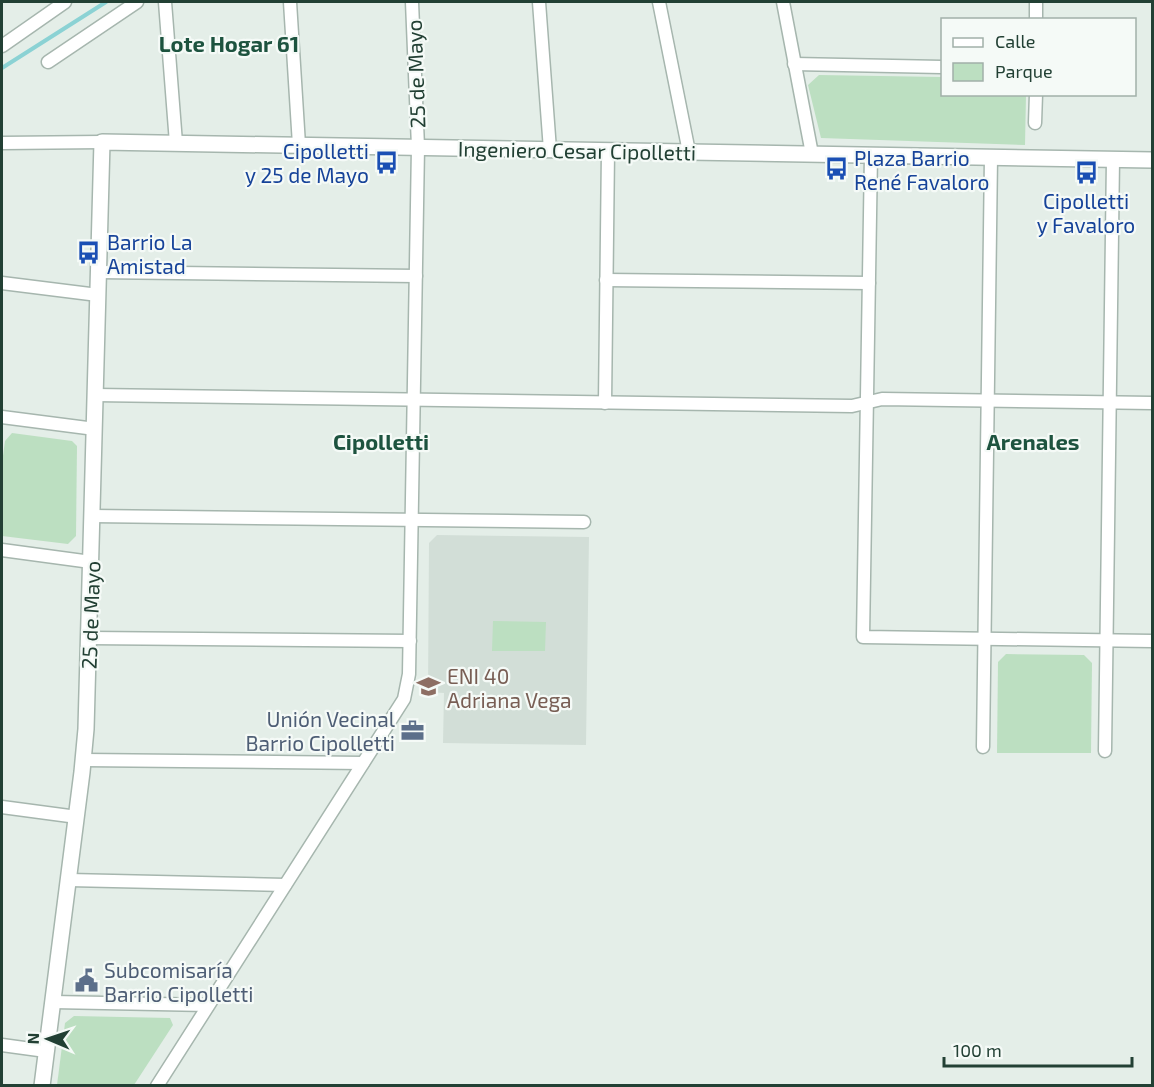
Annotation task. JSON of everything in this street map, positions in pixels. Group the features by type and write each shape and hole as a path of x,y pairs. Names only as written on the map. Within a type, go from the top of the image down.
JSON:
{"street":[{"path":"2,46 65,2"},
{"path":"48,62 137,2"},
{"path":"165,2 176,143"},
{"path":"290,2 299,145"},
{"name":"25 de Mayo","path":"157,1086 404,699 409,674 410,641 418,147 412,2"},
{"path":"539,2 550,150"},
{"path":"659,2 689,152"},
{"path":"783,2 812,154"},
{"path":"1036,2 1036,18"},
{"path":"794,64 941,67"},
{"path":"1035,123 1036,96"},
{"name":"25 de Mayo","path":"42,1086 84,760 102,142"},
{"name":"Ingeniero Cesar Cipolletti","path":"2,143 176,143 1152,160"},
{"path":"605,403 608,151"},
{"path":"871,155 863,637 1152,641"},
{"path":"983,747 991,157"},
{"path":"1105,751 1113,159"},
{"path":"99,272 416,276"},
{"path":"606,280 869,283"},
{"path":"2,283 98,296"},
{"path":"95,395 852,406 882,399 1152,403"},
{"path":"2,417 95,429"},
{"path":"92,516 584,522"},
{"path":"2,550 91,562"},
{"path":"89,638 410,641"},
{"path":"84,760 363,763"},
{"path":"2,807 76,817"},
{"path":"69,880 285,885"},
{"path":"53,1002 208,1005"},
{"path":"2,1045 46,1051"}],"shaded area":[{"path":"437,535 589,537 586,745 443,743 444,693 428,692 429,543"}],"green space":[{"path":"819,75 941,77 941,96 1026,96 1025,145 821,138 808,85"},
{"path":"12,433 72,441 77,446 76,536 68,544 2,536 2,463 5,441"},
{"path":"493,621 546,622 545,651 492,651"},
{"path":"1006,654 1084,655 1092,663 1091,753 997,753 998,662"},
{"path":"74,1016 170,1018 173,1025 134,1085 57,1085 65,1023"}],"waterway":[{"path":"2,68 106,2"}],"place":[{"name":"Cipolletti y 25 de Mayo","path":"387,162"},
{"name":"Plaza Barrio René Favaloro","path":"836,169"},
{"name":"Cipolletti y Favaloro","path":"1086,172"},
{"name":"Barrio La Amistad","path":"89,253"},
{"name":"ENI 40 Adriana Vega","path":"429,687"},
{"name":"Unión Vecinal Barrio Cipolletti","path":"413,730"},
{"name":"Subcomisaría Barrio Cipolletti","path":"86,981"}],"district":[{"name":"Lote Hogar 61","path":"229,43"},
{"name":"Cipolletti","path":"381,441"},
{"name":"Arenales","path":"1033,441"}]}
